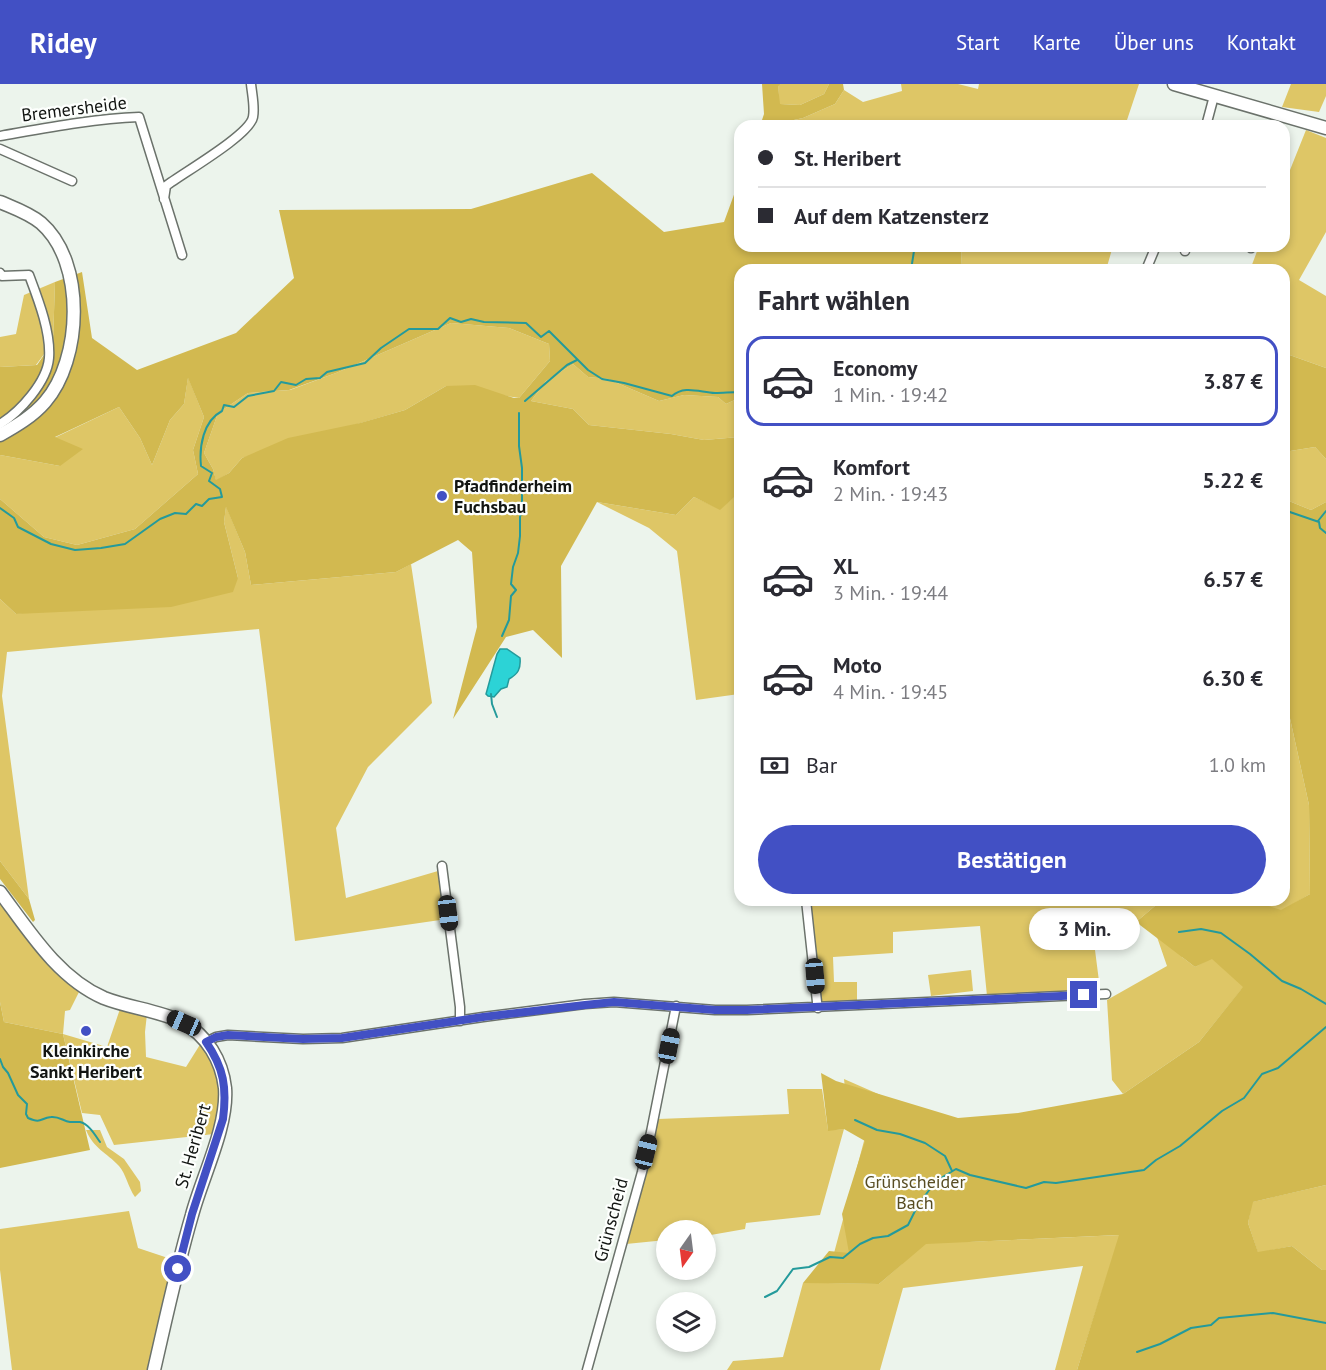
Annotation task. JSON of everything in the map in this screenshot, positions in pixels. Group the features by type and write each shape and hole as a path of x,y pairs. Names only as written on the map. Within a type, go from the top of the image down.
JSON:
{"street":[{"path":"164,200 166,186 232,141 251,125 254,116 251,84"},
{"path":"1174,84 1326,128"},
{"path":"1208,120 1214,96"},
{"name":"Bremersheide","path":"0,136 60,125 139,117 182,255"},
{"path":"0,149 72,181"},
{"path":"0,202 41,223 55,239 69,272 73,297 73,326 68,357 62,375 45,402 32,414 0,435"},
{"path":"0,273 2,276 29,275 43,317 48,339 49,359 40,383 28,400 0,424"},
{"path":"442,866 460,1021"},
{"name":"St. Heribert","path":"0,892 64,971 101,997 184,1023 206,1042 214,1053 222,1072 225,1097 223,1119 192,1214 154,1370"},
{"path":"807,906 818,1008"},
{"path":"206,1042 228,1035 303,1039 342,1038 483,1017 614,1002 747,1010 1106,994"},
{"name":"Grünscheid","path":"587,1370 642,1172 676,1006"}],"green space":[{"path":"762,84 781,84 778,86 780,104 800,105 824,94 829,84 843,84 844,90 835,104 803,118 762,120 764,114"},
{"path":"829,84 824,94 800,105 779,104 778,85"},
{"path":"901,84 958,84 978,89 979,84 1139,84 1127,120 794,120 835,104 844,90 863,102 902,91"},
{"path":"1291,84 1326,84 1326,96 1319,112 1282,107"},
{"path":"1306,130 1326,138 1326,232 1299,280 1326,296 1326,368 1290,355 1290,264 1252,264 1257,252 1290,252 1290,170"},
{"path":"592,173 664,232 724,222 734,195 734,252 961,252 962,264 734,264 734,400 726,404 718,397 684,395 659,401 608,379 588,377 573,364 546,381 531,401 573,409 589,425 704,440 734,437 734,497 720,510 694,497 676,515 597,502 561,566 562,658 533,630 506,637 453,719 477,627 472,552 458,540 396,572 251,585 245,552 226,507 224,522 238,578 233,592 171,607 16,614 0,599 0,499 44,537 77,545 135,529 198,474 193,450 204,417 188,378 184,404 170,420 152,465 140,438 119,407 55,437 83,449 60,466 0,455 0,367 37,365 53,342 55,282 82,272 92,338 137,370 236,333 294,278 279,210 471,209","holes":["451,323 509,328 549,344 550,361 519,398 475,385 446,386 405,410 360,423 288,438 242,458 229,473 216,480 204,453 218,413 248,393 289,390 336,373"]},
{"path":"961,252 1111,252 1108,264 962,264"},
{"path":"55,282 53,342 36,365 0,367 0,337 16,334 24,295"},
{"path":"451,323 509,328 549,344 550,361 519,398 446,386 405,410 242,458 229,473 216,481 213,469 204,453 218,413 248,393 290,390 336,373"},
{"path":"1290,355 1326,368 1326,459 1315,447 1290,451"},
{"path":"573,364 588,377 608,379 659,401 684,395 718,397 726,404 734,400 734,437 704,440 589,425 573,409 531,401 546,381"},
{"path":"188,377 204,417 193,450 198,474 135,529 77,545 44,537 0,499 0,455 60,466 54,438 119,407 140,438 152,465 170,420 184,404"},
{"path":"1315,447 1326,459 1326,502 1311,510 1290,501 1290,451"},
{"path":"694,497 720,509 734,497 734,695 696,700 677,551 649,528 597,502 676,515"},
{"path":"1290,501 1311,510 1326,502 1326,1185 1253,1202 1248,1223 1258,1252 1292,1246 1322,1270 1326,1270 1326,1370 1077,1370 1119,1235 926,1244 879,1284 803,1283 829,1251 849,1253 842,1214 865,1141 844,1129 828,1131 821,1073 836,1081 958,1118 1018,1113 1123,1094 1199,1042 1243,987 1212,959 1195,967 1136,922 1155,906 1269,906 1281,910 1310,894 1309,805 1290,718"},
{"path":"226,506 245,552 251,585 396,572 411,564 432,703 368,767 336,828 346,898 438,871 442,881 447,919 295,941 259,629 7,652 2,696 29,899 0,861 0,599 16,614 238,578 224,522"},
{"path":"1290,718 1309,805 1310,894 1290,906"},
{"path":"0,861 29,899 35,920 33,922 0,879"},
{"path":"0,898 80,990 70,1010 65,1011 63,1034 4,1022 0,1002"},
{"path":"811,906 1155,906 1095,950 1100,989 987,996 980,926 893,932 893,953 833,957 834,982 857,982 857,1003 821,1005"},
{"path":"1254,906 1255,910 1269,907 1267,906 1290,906 1283,910 1326,967 1326,1054 1299,1072 1215,1139 1192,1150 1160,1174 1137,1186 974,1211 966,1242 1120,1235 1077,1370 1055,1370 1083,1266 903,1288 880,1370 727,1370 733,1361 783,1357 803,1283 826,1283 868,1126 849,1127 844,1079 885,1097 963,1148 1044,1167 1106,1164 1138,1154 1160,1141 1238,1076 1291,1045 1256,999 1249,1004 1241,990 1199,1042 1123,1094 1112,1080 1107,1000 1167,966 1157,937 1156,909","holes":["1198,951 1220,958 1234,978 1212,958 1195,967 1182,957","902,1264 879,1284 827,1283"]},
{"path":"971,970 973,991 931,996 928,975"},
{"path":"0,1002 4,1022 63,1034 90,1150 0,1168"},
{"path":"120,1009 147,1014 146,1057 186,1067 201,1043 213,1067 218,1087 219,1097 214,1134 114,1145 100,1115 82,1113 63,1034 107,1047"},
{"path":"787,1089 822,1089 828,1130 844,1129 820,1215 746,1223 745,1229 716,1234 716,1220 656,1220 656,1241 626,1244 658,1119 789,1114"},
{"path":"86,1130 100,1130 107,1147 124,1159 140,1182 141,1191 135,1197 121,1169 97,1146"},
{"path":"1326,1185 1326,1270 1322,1270 1292,1246 1258,1253 1248,1223 1252,1202"},
{"path":"129,1211 138,1248 174,1260 149,1370 12,1370 0,1270 0,1229"}],"water":[{"path":"500,649 507,649 520,658 519,668 517,673 509,679 507,687 501,689 494,697 488,696 486,694"}],"waterway":[{"path":"912,264 914,252"},
{"path":"0,508 14,518 18,527 51,544 75,550 125,544 160,519 175,513 186,514 196,504 202,506 209,499 222,497 220,489 209,481 212,473 201,466 201,459 206,428 210,421 222,411 224,405 234,407 248,396 274,391 281,382 296,385 306,379 320,378 327,372 365,363 381,348 409,329 438,329 450,318 461,322 471,319 484,322 526,323 541,337 549,331 588,370 602,379 672,396 687,390 734,392"},
{"path":"525,401 567,365 577,360"},
{"path":"502,636 509,620 511,596 516,590 511,584 518,553 522,509 519,413"},
{"path":"1318,521 1326,511"},
{"path":"1290,512 1319,522 1320,528 1326,533"},
{"path":"491,694 497,717"},
{"path":"1179,932 1201,929 1221,933 1282,981 1326,1004"},
{"name":"Grünscheider Bach","path":"765,1297 777,1291 793,1269 809,1267 830,1257 843,1258 860,1244 873,1238 888,1236 908,1225 918,1205 936,1181 956,1169 970,1175 1026,1188 1044,1182 1056,1183 1144,1170 1180,1146 1222,1111 1244,1098 1262,1074 1278,1068 1326,1027"},
{"path":"0,1059 18,1095 27,1104 28,1118 39,1121 54,1117 70,1122 80,1122 89,1127 100,1142"},
{"path":"855,1120 877,1130 900,1134 925,1143 945,1156 952,1171"},
{"path":"1137,1352 1160,1344 1191,1328 1211,1325 1219,1318 1273,1313 1326,1323"}],"place":[{"name":"Pfadfinderheim Fuchsbau","path":"442,496"},
{"name":"Kleinkirche Sankt Heribert","path":"86,1031"}],"route":[{"path":"178,1269 192,1214 223,1119 225,1090 222,1072 214,1053 206,1042 216,1037 249,1035 303,1039 342,1038 483,1017 614,1002 715,1010 747,1010 1084,995"}]}
